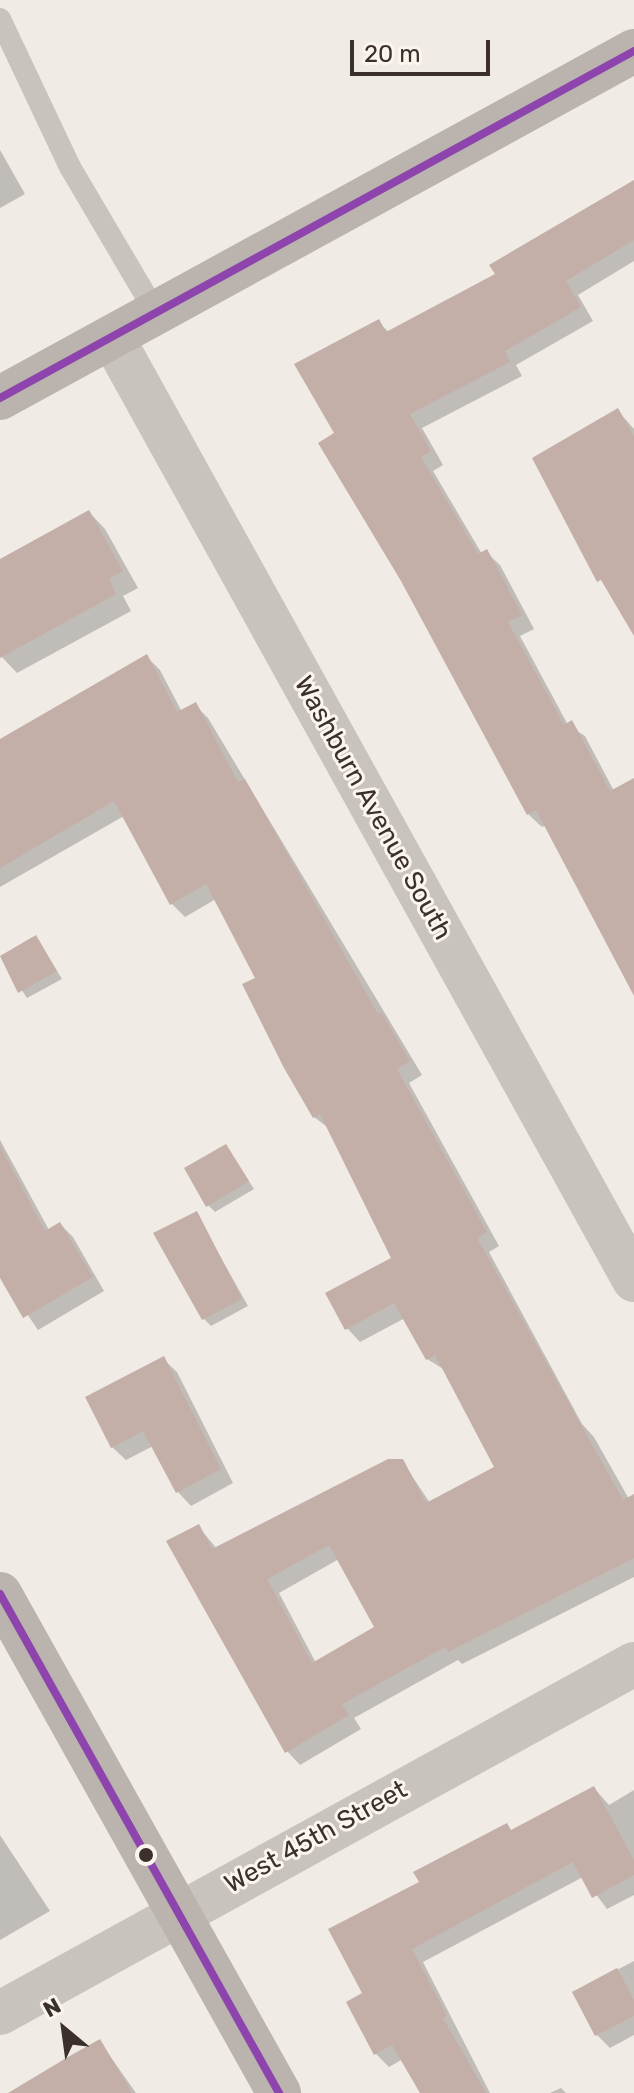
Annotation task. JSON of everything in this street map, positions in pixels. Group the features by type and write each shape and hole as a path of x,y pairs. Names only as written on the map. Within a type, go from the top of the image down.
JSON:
{"street":[{"path":"0,398 634,51"},
{"name":"Washburn Avenue South","path":"112,337 634,1280"},
{"path":"0,1594 279,2093"},
{"name":"West 45th Street","path":"0,2013 634,1664"}],"lane":[{"path":"0,19 70,167 156,313"}],"building":[{"path":"634,180 634,240 566,281 581,307 505,351 510,362 410,414 431,451 421,457 478,554 487,549 522,615 508,622 564,725 572,720 610,791 634,778 634,996 536,810 527,815 401,581 318,443 334,433 294,364 379,319 386,332 495,274 489,265"},
{"path":"618,408 634,436 634,636 601,580 597,582 532,458"},
{"path":"89,510 123,571 109,579 116,594 0,658 0,559"},
{"path":"147,654 177,712 196,702 238,782 245,779 378,1014 381,1012 410,1061 397,1069 487,1232 477,1238 623,1500 634,1494 634,1558 448,1652 445,1647 342,1704 349,1715 285,1753 166,1541 199,1524 212,1549 388,1459 403,1459 426,1503 494,1467 435,1355 426,1360 394,1303 345,1330 325,1293 391,1258 320,1114 313,1118 242,984 255,978 206,884 170,905 114,801 0,868 0,739","holes":["329,1545 374,1627 312,1663 267,1579"]},
{"path":"36,935 57,971 18,993 0,956"},
{"path":"226,1144 249,1181 206,1207 184,1168"},
{"path":"0,1146 45,1231 60,1222 93,1277 23,1318 0,1278"},
{"path":"197,1211 242,1299 202,1320 153,1233"},
{"path":"164,1356 221,1469 176,1493 143,1431 111,1448 85,1397"},
{"path":"594,1786 634,1860 634,1875 592,1898 573,1862 412,1949 447,2016 443,2018 486,2093 420,2093 392,2045 374,2055 346,2002 362,1993 328,1929 419,1882 413,1872 507,1823 511,1830"},
{"path":"617,1968 634,2000 634,2016 595,2036 572,1992"},
{"path":"100,2039 132,2093 8,2093 68,2057"}],"transit line":[{"path":"0,398 634,51"},
{"path":"0,1594 279,2093"}]}
